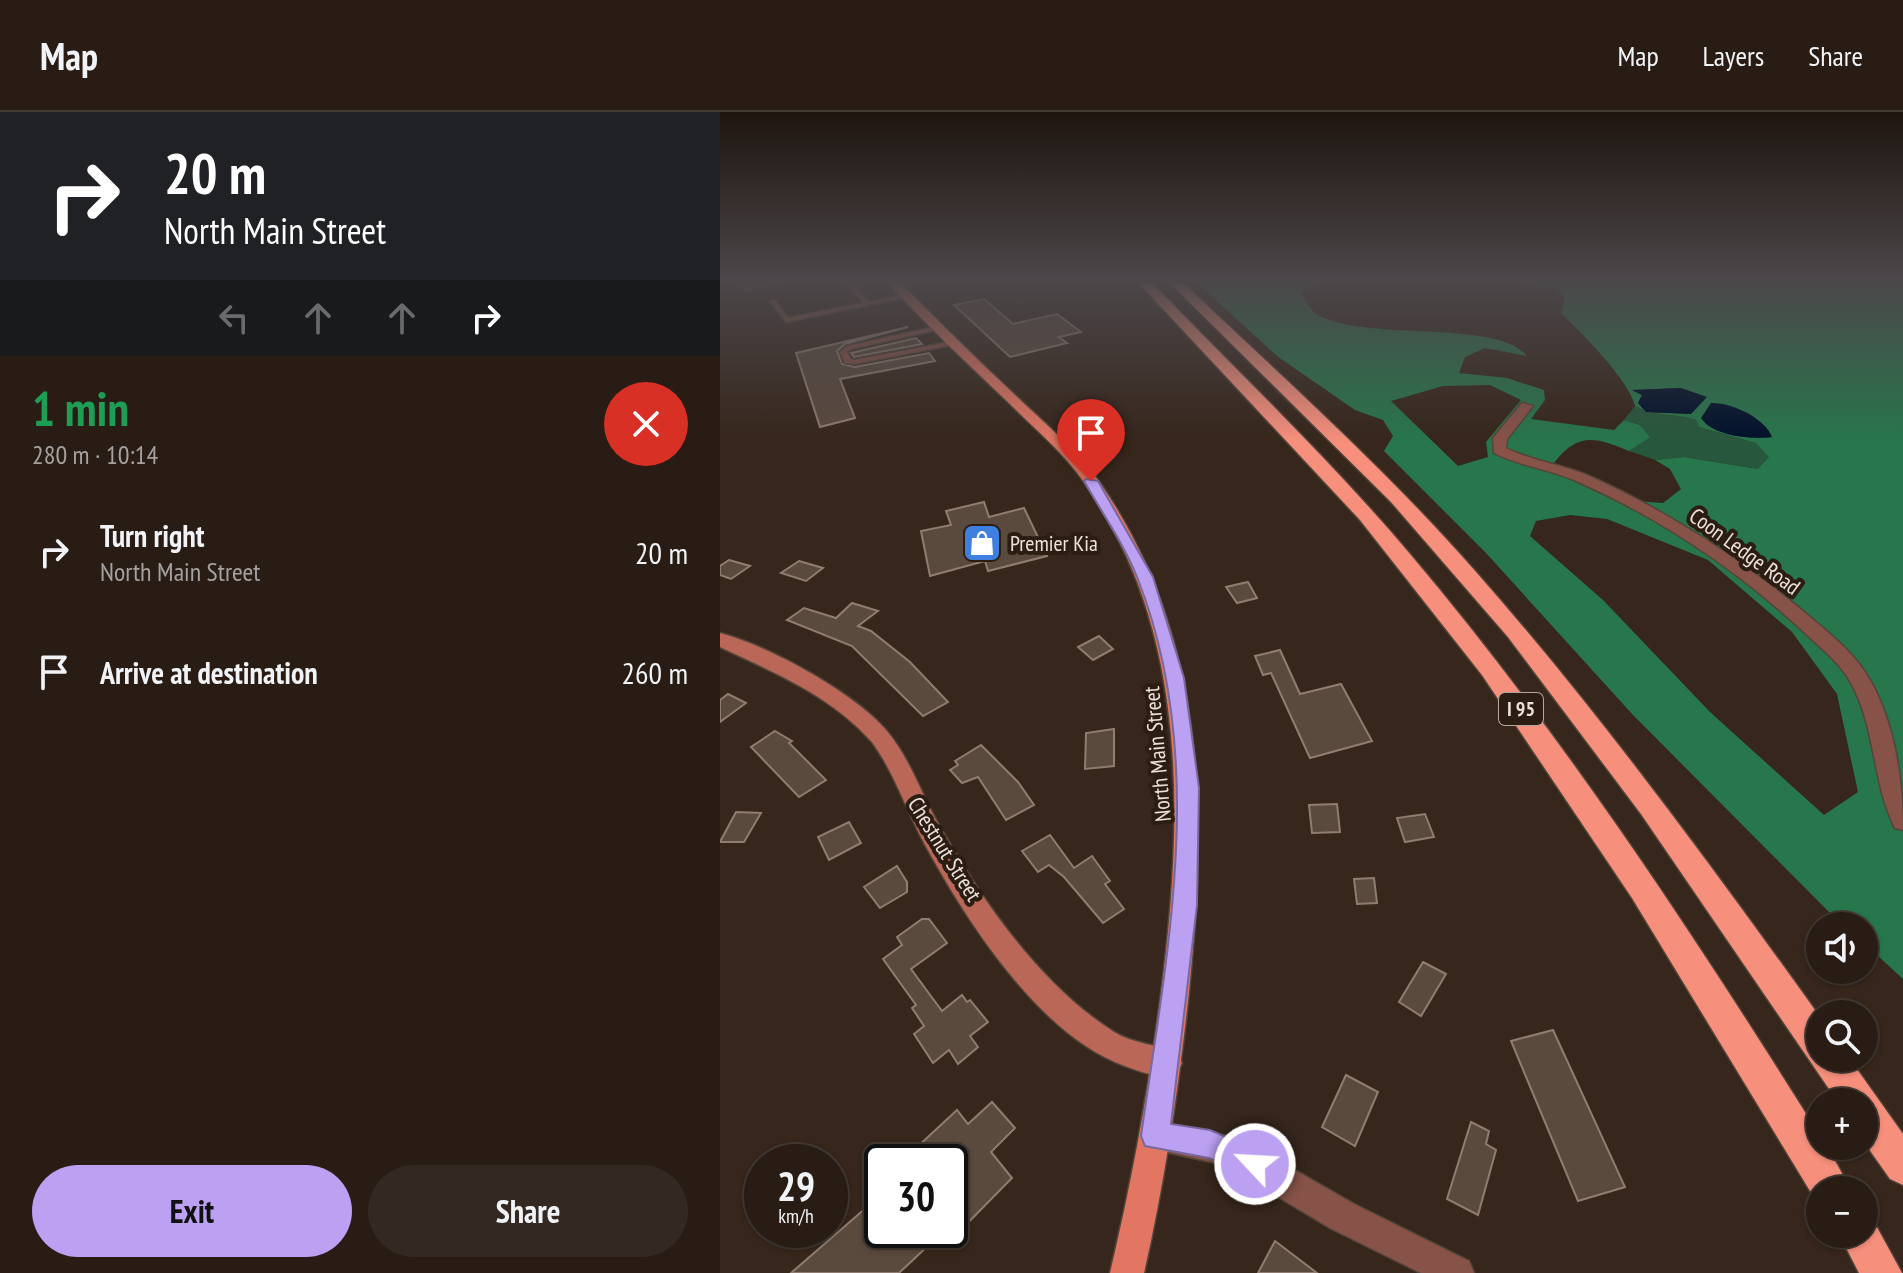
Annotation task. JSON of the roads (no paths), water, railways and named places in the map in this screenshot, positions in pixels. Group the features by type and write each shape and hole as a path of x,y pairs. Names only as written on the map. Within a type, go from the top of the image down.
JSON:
{"highway":[{"name":"I 95","path":"1192,333 1379,531 1528,719 1689,956 1823,1176"},
{"name":"I 95","path":"1227,333 1414,518 1541,662 1638,788 1806,1026"},
{"path":"1878,1130 1903,1166"},
{"path":"1867,1248 1881,1273"}],"main road":[{"name":"North Main Street","path":"944,333 1072,458 1100,495 1145,577 1175,678 1189,788 1186,905 1167,1063 1127,1273"}],"street":[{"name":"Coon Ledge Road","path":"1527,406 1500,438 1499,450 1575,476 1673,525 1757,581 1832,647 1858,677 1874,711 1893,804 1903,821"},
{"name":"Chestnut Street","path":"720,639 841,698 880,737 940,848 1007,947 1061,1008 1106,1043 1132,1055 1167,1063"},
{"path":"1155,1136 1230,1150 1398,1246 1457,1273"}],"lane":[{"path":"947,336 854,362 848,361 843,352 849,347 947,336"}],"water":[{"path":"1681,388 1707,397 1691,414 1646,412 1638,403 1642,395 1632,390"},
{"path":"1711,403 1746,412 1762,424 1772,437 1744,437 1714,429 1701,418"}],"place":[{"name":"Premier Kia","path":"982,543"}]}
